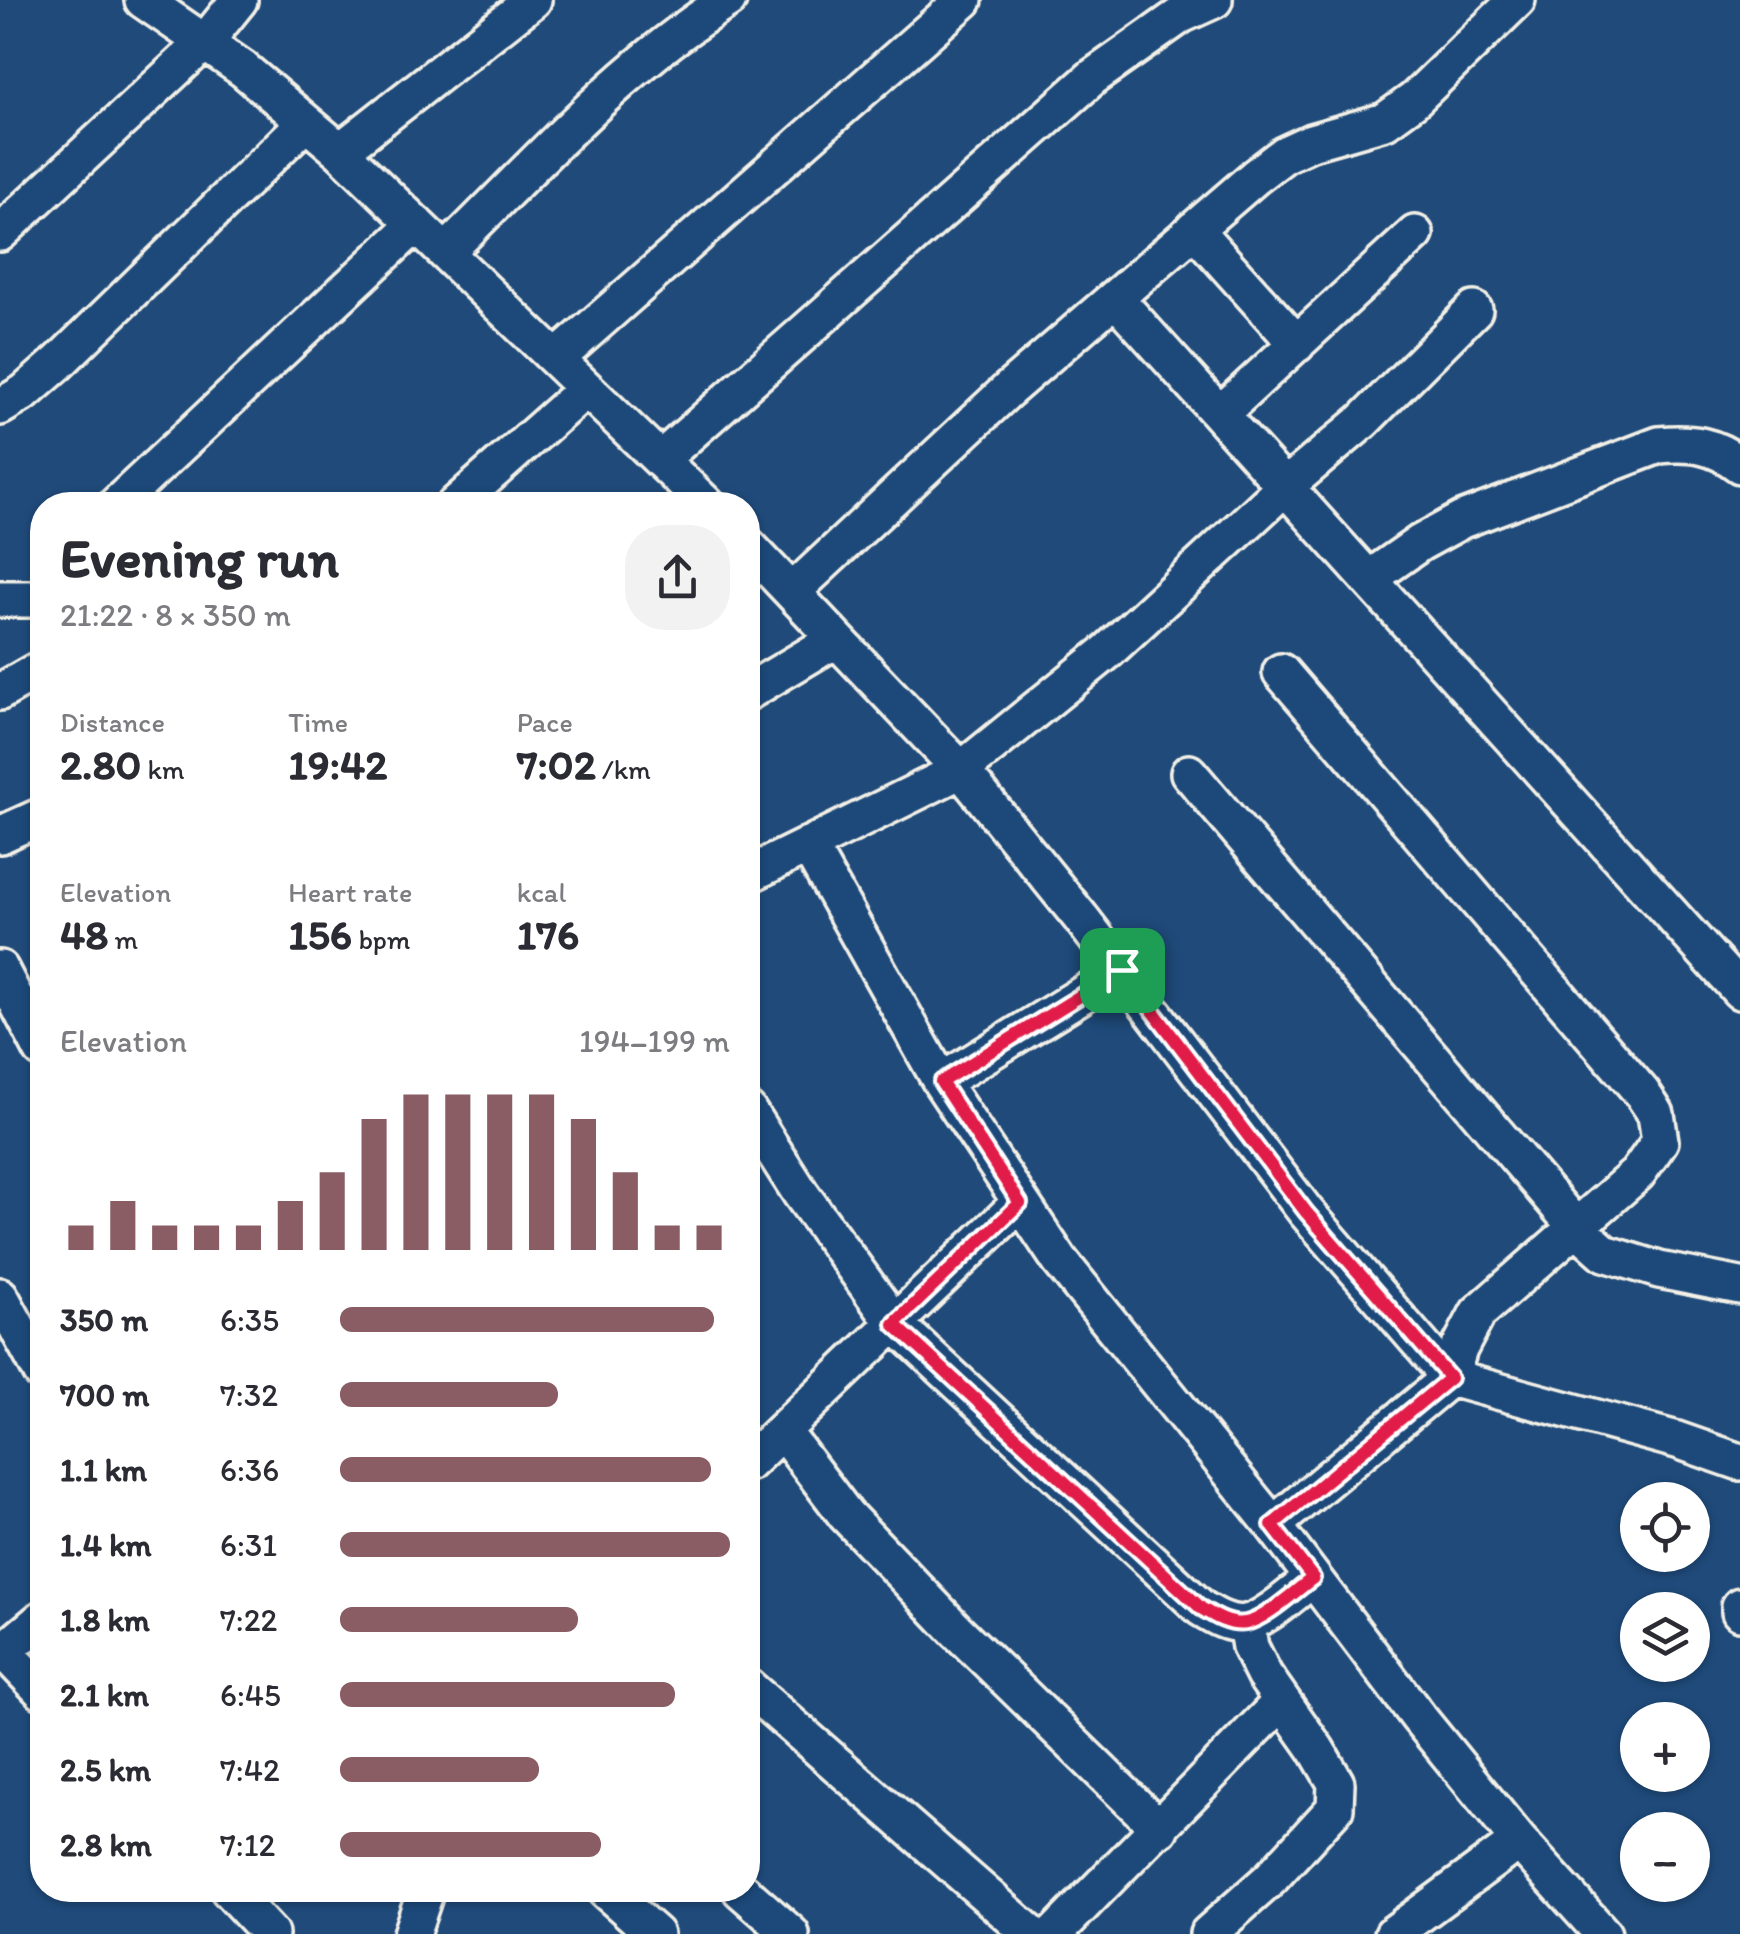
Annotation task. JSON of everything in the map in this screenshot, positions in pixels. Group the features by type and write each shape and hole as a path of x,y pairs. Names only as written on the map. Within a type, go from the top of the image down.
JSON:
{"street":[{"path":"143,0 243,68 340,151 694,492"},
{"path":"0,233 206,41 239,0"},
{"path":"340,151 532,0"},
{"path":"446,252 621,80 696,20 728,0"},
{"path":"556,359 964,0"},
{"path":"661,460 1092,77 1180,16 1214,0"},
{"path":"793,592 1008,390 1285,154 1312,142 1385,122 1414,100 1517,0"},
{"path":"0,407 58,363 305,123"},
{"path":"130,492 416,224"},
{"path":"1194,230 1297,344"},
{"path":"1220,414 1415,234"},
{"path":"1116,298 1740,991"},
{"path":"760,869 961,770 1108,651 1286,486 1364,421 1474,310"},
{"path":"470,492 586,389"},
{"path":"1370,578 1462,520 1659,445 1692,442 1726,454 1740,465"},
{"path":"760,558 961,770 1122,970 1306,1212 1450,1378 1677,1440 1740,1462"},
{"path":"0,599 30,600"},
{"path":"760,685 834,640"},
{"path":"1272,1525 1450,1378 1459,1349 1478,1313 1637,1174 1660,1140 1656,1114 1642,1093 1281,672"},
{"path":"0,692 30,675"},
{"path":"1189,773 1576,1226 1605,1252 1659,1270 1740,1286"},
{"path":"0,835 30,821"},
{"path":"808,845 941,1082 1060,1260 1272,1525 1419,1718 1519,1841 1602,1934"},
{"path":"0,969 30,1027"},
{"path":"941,1082 1122,970"},
{"path":"760,1151 894,1324 1201,1608 1222,1620 1246,1623 1313,1578"},
{"path":"760,1452 1020,1203"},
{"path":"0,1296 30,1351"},
{"path":"783,1432 846,1516 957,1632 1160,1829"},
{"path":"1208,1934 1270,1880 1335,1808 1336,1783 1257,1661 1246,1623"},
{"path":"30,1630 2,1652 30,1680"},
{"path":"760,1697 1031,1934"},
{"path":"1054,1934 1282,1701"},
{"path":"1393,1934 1519,1841"},
{"path":"240,1902 270,1934"},
{"path":"411,1934 422,1902"},
{"path":"619,1902 655,1934"},
{"path":"755,1902 791,1934"}],"route":[{"path":"1122,970 1306,1212 1450,1378 1272,1525 1313,1578 1246,1623 1222,1620 1201,1608 894,1324 1020,1203 941,1082 1122,970"}]}
